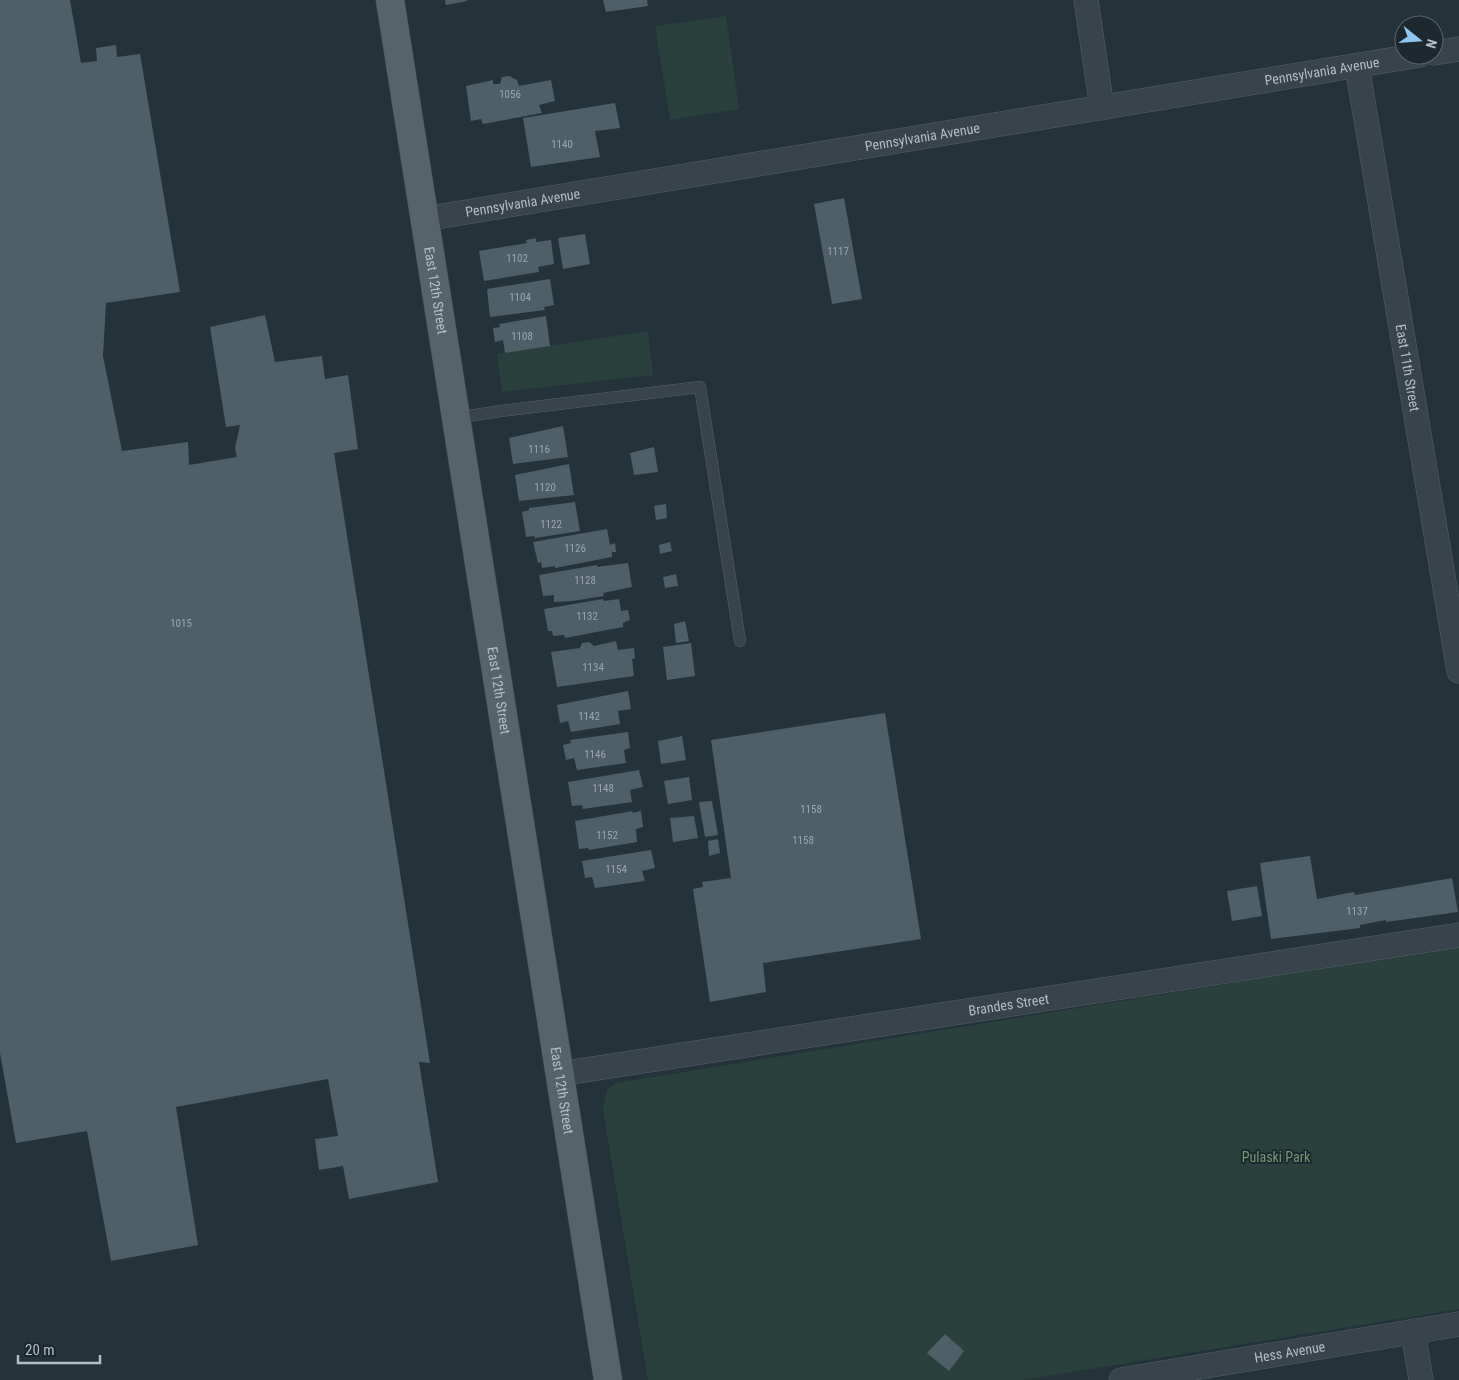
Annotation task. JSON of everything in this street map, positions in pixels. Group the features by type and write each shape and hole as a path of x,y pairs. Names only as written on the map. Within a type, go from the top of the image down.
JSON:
{"main road":[{"name":"East 12th Street","path":"390,0 608,1380"}],"street":[{"path":"1086,0 1102,108"},
{"path":"1444,51 1459,49"},
{"name":"Pennsylvania Avenue","path":"424,219 1394,60"},
{"name":"East 11th Street","path":"1357,66 1459,671"},
{"name":"Brandes Street","path":"559,1074 1459,936"},
{"name":"Hess Avenue","path":"1121,1380 1459,1324"},
{"path":"1413,1331 1421,1380"}],"lane":[{"path":"455,418 700,387 740,642"}],"green space":[{"path":"726,16 739,109 670,120 655,26"},
{"path":"648,331 653,375 502,392 497,354"},
{"name":"Pulaski Park","path":"1459,946 1459,1309 1023,1380 648,1380 603,1110 607,1090 616,1083"}],"building":[{"path":"0,0 70,0 81,63 97,61 96,48 116,45 117,57 140,54 180,292 106,303 103,356 122,451 188,442 189,465 237,457 235,448 240,425 226,427 210,327 265,315 275,362 322,356 325,379 348,375 358,449 334,453 430,1063 419,1062 438,1182 349,1199 343,1166 319,1170 315,1139 338,1136 328,1079 176,1107 198,1245 111,1261 87,1131 16,1143 0,1053"},
{"path":"445,0 467,0 467,1 446,5"},
{"path":"603,0 647,0 648,6 606,12"},
{"path":"509,76 517,80 519,86 551,80 555,101 539,105 542,113 483,124 481,119 471,121 466,86 493,80 493,84 500,84 502,77"},
{"path":"615,103 620,128 595,131 600,157 531,167 523,118"},
{"path":"844,198 862,299 832,304 814,204"},
{"path":"585,234 590,264 563,269 558,238"},
{"path":"536,238 536,242 551,240 554,264 538,267 539,272 484,281 479,251 527,243 526,240"},
{"path":"550,279 554,305 544,307 545,310 490,317 487,289"},
{"path":"546,316 550,346 505,353 503,340 495,342 493,328 500,327 499,324"},
{"path":"563,426 568,457 513,464 509,438"},
{"path":"654,447 658,472 634,475 630,453"},
{"path":"569,464 574,495 519,501 515,475"},
{"path":"575,502 580,531 535,538 534,536 526,537 522,512 529,510 529,508"},
{"path":"666,504 667,518 656,520 654,506"},
{"path":"607,529 610,545 615,543 616,552 612,552 612,557 555,568 555,566 542,568 541,562 538,563 533,542"},
{"path":"670,542 672,551 660,554 659,545"},
{"path":"628,563 632,587 603,593 604,596 572,601 554,602 554,595 543,596 539,575 597,565 597,567"},
{"path":"676,574 678,586 665,588 663,577"},
{"path":"603,599 604,601 619,599 621,611 628,610 630,620 623,623 623,627 565,638 564,635 553,636 552,631 548,631 544,609"},
{"path":"685,621 689,641 676,643 674,624"},
{"path":"616,641 618,650 634,648 635,658 632,659 634,676 557,687 551,652 580,648 582,643 589,642 594,646"},
{"path":"691,643 695,676 667,680 663,647"},
{"path":"628,691 631,709 618,711 620,724 571,732 568,721 560,723 557,705"},
{"path":"885,713 921,939 763,963 766,992 710,1002 693,889 703,887 702,882 731,878 711,740"},
{"path":"628,732 630,748 624,750 626,763 577,770 574,758 566,760 563,745 571,743 570,740"},
{"path":"682,736 686,760 661,764 658,741"},
{"path":"639,770 643,787 630,790 632,802 583,809 582,805 572,806 568,782"},
{"path":"689,777 692,800 668,804 664,781"},
{"path":"712,801 718,835 705,837 699,802"},
{"path":"633,811 632,813 641,811 643,827 636,829 637,842 589,850 588,848 579,849 575,821"},
{"path":"694,816 698,838 673,842 670,818"},
{"path":"718,839 720,853 709,856 708,841"},
{"path":"651,850 655,868 642,871 645,881 595,888 592,877 585,878 582,861"},
{"path":"1310,856 1317,899 1354,892 1355,895 1452,878 1458,912 1386,922 1386,920 1360,925 1360,928 1271,939 1260,863"},
{"path":"1257,886 1262,916 1232,921 1227,891"},
{"path":"945,1334 964,1351 949,1371 927,1353"}]}
